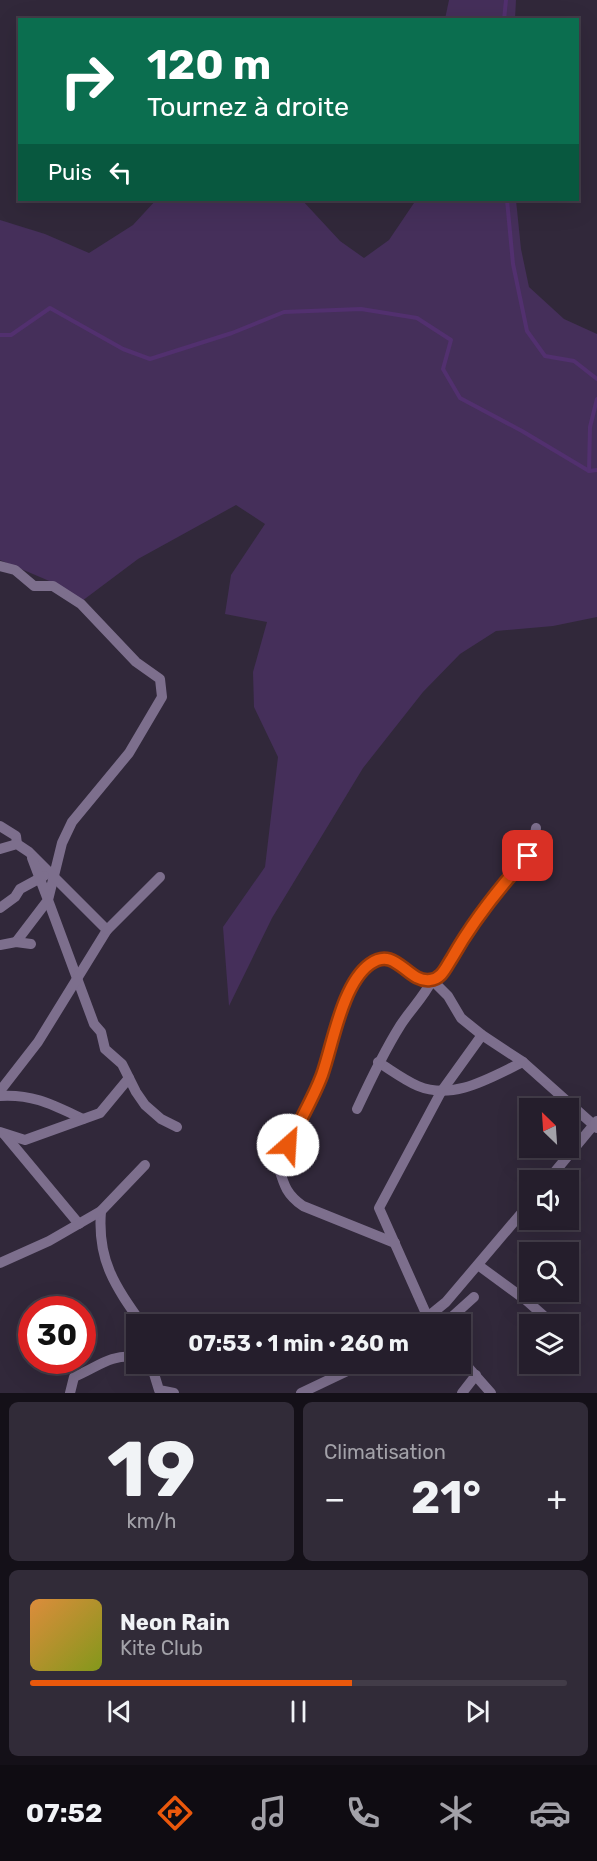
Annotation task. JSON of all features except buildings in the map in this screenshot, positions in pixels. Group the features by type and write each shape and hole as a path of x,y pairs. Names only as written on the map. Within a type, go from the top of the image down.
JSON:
{"street":[{"path":"0,566 15,570 34,586 53,586 81,604 136,662 160,679 162,697 129,753 72,822 48,876 48,900 94,1024 101,1032 105,1049 122,1064 145,1105 161,1119 177,1127"},
{"path":"0,826 16,836 17,844 29,852 48,876 107,930"},
{"path":"394,1243 303,1206 291,1197 278,1165 322,1075 332,1037 352,984 369,964 380,958 389,958 423,979 432,980 442,975 461,942 499,888 528,856 535,843 536,828"},
{"path":"0,849 17,844"},
{"path":"0,908 15,897 20,889 48,876"},
{"path":"0,1091 38,1042 107,930 160,878"},
{"path":"16,942 48,900"},
{"path":"0,945 16,942 31,944"},
{"path":"432,980 448,996 461,1018 523,1062 596,1125 557,1170"},
{"path":"357,1109 378,1062 401,1024 427,992 432,980"},
{"path":"423,1314 379,1208 441,1092 482,1035"},
{"path":"378,1062 418,1086 441,1092 465,1089 523,1062"},
{"path":"1,1132 25,1140 100,1113 129,1078"},
{"path":"0,1096 18,1095 42,1100 83,1119"},
{"path":"1,1132 78,1224"},
{"path":"0,1263 49,1241 101,1211 145,1165"},
{"path":"101,1211 99,1231 105,1260 113,1281 135,1314"},
{"path":"434,1314 519,1216"},
{"path":"478,1265 527,1300 542,1314"},
{"path":"455,1314 474,1297"},
{"path":"70,1393 74,1377 111,1358 126,1356"},
{"path":"471,1370 491,1393"},
{"path":"154,1374 159,1390 174,1393"},
{"path":"301,1393 341,1374"},
{"path":"462,1393 476,1375"}],"shaded area":[{"path":"449,0 516,0 515,18 445,18"},
{"path":"155,201 303,201 340,241 364,258 389,240 415,201 516,201 521,249 529,287 564,319 597,334 597,617 553,626 496,631 460,654 423,692 363,768 272,918 229,1006 223,927 265,867 278,757 254,707 253,672 267,622 225,614 231,575 265,524 236,505 138,559 82,601 54,583 0,560 0,220 45,234 89,253 133,225"}],"waterway":[{"path":"504,18 506,0"},
{"path":"507,201 513,264 527,331 545,356 574,361 597,379"},
{"path":"0,335 11,335 50,308 123,349 150,359 232,333 284,312 361,309 417,318 451,340 443,369 460,398 522,431 589,471 597,470"},
{"path":"589,471 590,427 597,399"}],"route":[{"path":"288,1145 322,1075 332,1037 352,984 369,964 380,958 389,958 423,979 432,980 442,975 461,942 499,888 528,856"}]}
